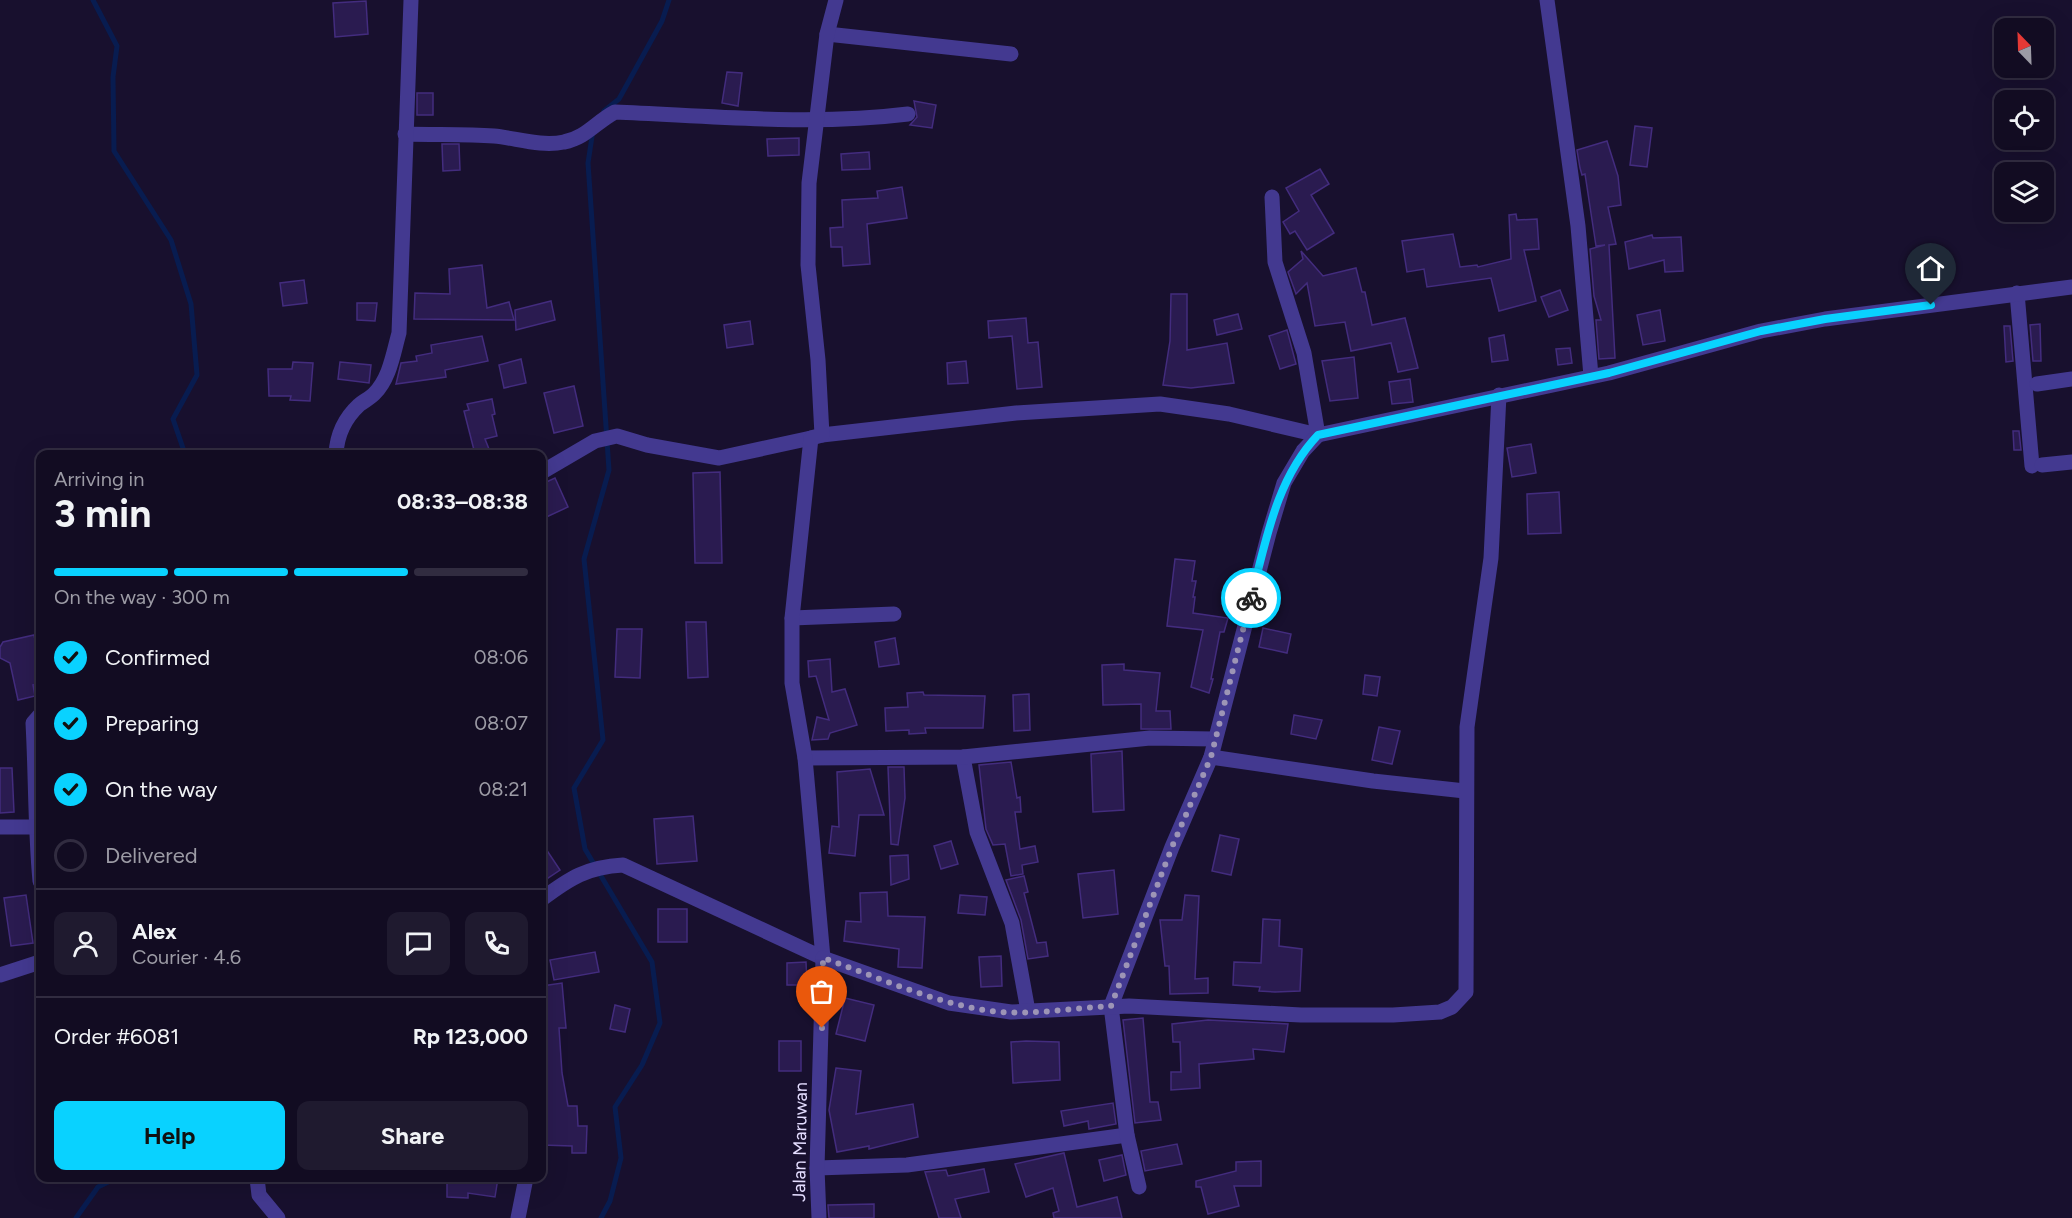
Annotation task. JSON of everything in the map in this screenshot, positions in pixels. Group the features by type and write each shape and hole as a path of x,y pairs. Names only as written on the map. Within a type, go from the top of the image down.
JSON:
{"street":[{"path":"336,450 337,440 346,421 359,405 375,393 388,372 399,333 411,0"},
{"name":"Jalan Maruwan","path":"819,1218 823,958 805,758 792,683 792,618 817,436 818,360 808,265 809,183 827,34 836,0"},
{"path":"1547,0 1578,226 1591,376"},
{"path":"827,34 929,43 1011,54"},
{"path":"405,134 492,136 543,143 563,143 586,135 603,118 615,112 818,120 908,114"},
{"path":"1272,197 1275,262 1305,353 1318,435"},
{"path":"546,470 595,441 617,436 646,445 719,458 755,452 817,436 1016,413 1160,404 1229,414 1318,435 1591,376 1772,329 1825,319 2072,287"},
{"path":"2017,293 2037,466 2072,462"},
{"path":"2037,384 2072,379"},
{"path":"546,896 570,878 597,867 623,865 823,958 950,1003 991,1011 1111,1006 1366,1015 1422,1014 1452,1007 1466,992 1467,726 1491,558 1499,395"},
{"path":"1139,1188 1127,1136 1111,1006 1172,847 1211,757 1284,483 1303,451 1318,435"},
{"path":"792,618 894,614"},
{"path":"36,720 33,723 36,770"},
{"path":"805,758 963,757 1150,738 1214,739"},
{"path":"963,757 977,832 1012,923 1028,1011"},
{"path":"1211,757 1373,781 1465,791"},
{"path":"36,806 36,838"},
{"path":"0,827 35,827"},
{"path":"0,975 36,963"},
{"path":"818,1168 907,1165 1127,1136"},
{"path":"257,1182 259,1195 278,1218"},
{"path":"518,1218 525,1182"}],"building":[{"path":"366,1 368,34 335,37 333,3"},
{"path":"727,72 742,73 738,106 722,103"},
{"path":"417,93 433,93 433,115 417,115"},
{"path":"914,101 936,105 932,128 910,125 917,117"},
{"path":"1635,126 1652,128 1647,167 1630,165"},
{"path":"799,138 799,155 768,156 767,139"},
{"path":"1607,141 1618,176 1621,205 1608,207 1616,244 1609,245 1615,358 1599,359 1596,320 1601,320 1594,296 1590,249 1605,245 1596,246 1585,174 1582,175 1577,150"},
{"path":"442,144 459,144 460,170 443,171"},
{"path":"869,152 870,169 842,170 841,154"},
{"path":"1320,169 1329,184 1311,195 1334,233 1307,250 1295,231 1290,234 1283,222 1299,211 1286,188"},
{"path":"902,187 907,218 867,224 870,264 843,266 842,247 831,247 830,228 843,227 842,200 878,198 877,191"},
{"path":"1516,214 1517,220 1537,219 1539,249 1524,250 1536,301 1499,311 1491,278 1427,287 1424,269 1407,272 1402,241 1453,234 1460,267 1477,265 1478,267 1511,259 1509,215"},
{"path":"1652,235 1653,238 1681,237 1683,271 1665,272 1664,260 1629,269 1625,242"},
{"path":"1301,251 1323,276 1356,268 1362,292 1365,292 1372,325 1405,318 1418,368 1398,372 1391,343 1351,351 1345,322 1315,326 1307,283 1296,294 1288,272 1303,259"},
{"path":"482,265 487,308 509,302 514,320 414,319 415,293 450,294 449,269"},
{"path":"304,280 307,303 283,306 280,283"},
{"path":"1560,290 1568,310 1549,317 1541,297"},
{"path":"1171,294 1187,294 1187,350 1227,343 1234,383 1191,388 1163,385 1170,341"},
{"path":"551,301 555,320 516,330 515,310"},
{"path":"357,303 377,303 375,321 357,320"},
{"path":"1660,310 1665,341 1643,345 1637,315"},
{"path":"1238,314 1242,329 1217,335 1214,320"},
{"path":"1026,318 1028,343 1038,342 1042,387 1017,389 1012,336 989,338 988,321"},
{"path":"750,321 753,344 727,348 724,325"},
{"path":"2040,324 2041,361 2033,361 2030,325"},
{"path":"2004,326 2010,326 2013,361 2006,362"},
{"path":"1287,330 1296,364 1280,369 1269,336"},
{"path":"1504,335 1508,360 1492,362 1489,338"},
{"path":"482,336 488,361 445,370 446,377 396,384 401,363 417,361 416,356 432,353 431,345"},
{"path":"1570,348 1572,363 1558,365 1556,349"},
{"path":"1354,357 1358,398 1330,401 1322,361"},
{"path":"521,359 526,383 504,388 499,365"},
{"path":"966,361 968,383 948,384 947,363"},
{"path":"293,362 313,363 310,401 290,400 291,396 269,396 268,369 292,369"},
{"path":"340,362 371,365 369,383 338,379"},
{"path":"1410,379 1413,402 1392,404 1389,382"},
{"path":"574,386 583,426 554,433 544,393"},
{"path":"492,399 495,414 492,415 497,436 485,439 489,450 474,450 464,411 469,410 467,404"},
{"path":"2013,431 2019,431 2021,450 2014,450"},
{"path":"1531,444 1536,473 1512,477 1507,448"},
{"path":"720,472 722,563 695,563 693,473"},
{"path":"555,478 568,507 546,517 546,482"},
{"path":"1559,492 1561,533 1528,534 1527,494"},
{"path":"1175,559 1195,561 1192,581 1196,581 1193,613 1228,618 1224,632 1220,632 1209,693 1191,687 1203,630 1167,626"},
{"path":"686,622 706,622 708,677 688,678"},
{"path":"1263,628 1291,634 1287,653 1259,647"},
{"path":"617,629 642,629 640,678 615,677"},
{"path":"34,635 36,644 36,685 33,685 35,696 18,700 10,663 0,658 0,647 3,642"},
{"path":"895,638 899,664 879,667 875,642"},
{"path":"830,659 832,692 845,689 857,725 830,733 828,739 812,740 817,717 829,720 816,676 809,677 808,661"},
{"path":"1124,664 1124,670 1160,673 1156,711 1170,711 1171,729 1141,729 1141,704 1103,705 1102,665"},
{"path":"1365,675 1380,677 1377,696 1363,694"},
{"path":"923,692 924,695 985,696 983,728 925,728 926,733 909,734 909,730 886,731 885,708 908,707 907,693"},
{"path":"1029,694 1030,730 1014,731 1013,695"},
{"path":"1294,715 1322,720 1316,739 1291,734"},
{"path":"1379,727 1400,731 1392,764 1372,760"},
{"path":"1122,751 1124,810 1093,812 1091,754"},
{"path":"1011,762 1017,798 1020,797 1021,812 1015,812 1020,849 1035,846 1038,862 1022,865 1023,874 1011,876 1005,844 993,845 986,829 979,765"},
{"path":"888,767 904,767 905,798 898,845 891,844"},
{"path":"0,768 12,768 14,812 0,813"},
{"path":"870,769 884,815 859,815 855,856 829,853 832,826 839,827 837,772"},
{"path":"693,816 697,861 657,864 654,819"},
{"path":"1220,835 1239,839 1231,875 1212,871"},
{"path":"951,841 958,864 941,869 934,846"},
{"path":"546,849 560,870 546,879"},
{"path":"908,855 909,879 891,885 890,856"},
{"path":"1114,870 1118,914 1083,918 1078,874"},
{"path":"1024,876 1028,892 1024,893 1037,943 1046,942 1048,956 1028,959 1021,920 1006,880"},
{"path":"887,892 888,916 925,917 922,968 898,967 899,949 844,941 846,921 861,922 860,893"},
{"path":"26,895 33,943 11,946 4,898"},
{"path":"960,895 987,897 985,915 958,913"},
{"path":"1185,895 1199,896 1195,979 1208,978 1208,993 1170,994 1169,966 1165,966 1160,920 1182,920"},
{"path":"658,909 687,909 687,942 658,942"},
{"path":"1263,919 1280,920 1279,946 1302,949 1300,991 1259,991 1260,987 1233,985 1234,962 1261,963"},
{"path":"595,952 599,972 554,980 550,960"},
{"path":"1001,956 1002,986 981,987 979,957"},
{"path":"806,962 807,985 787,985 787,963"},
{"path":"562,983 566,1028 559,1028 562,1073 568,1106 577,1106 578,1126 587,1126 586,1153 572,1153 572,1146 546,1145 546,985"},
{"path":"845,998 874,1005 865,1041 836,1034"},
{"path":"615,1005 630,1009 625,1032 610,1029"},
{"path":"1143,1018 1150,1102 1158,1102 1161,1120 1135,1123 1123,1020"},
{"path":"1208,1020 1288,1024 1284,1052 1253,1049 1254,1059 1199,1064 1200,1088 1171,1090 1171,1072 1181,1072 1180,1042 1173,1042 1172,1024"},
{"path":"779,1041 801,1041 801,1071 779,1071"},
{"path":"1011,1042 1059,1042 1060,1080 1013,1083"},
{"path":"836,1068 861,1071 856,1114 913,1104 918,1137 869,1149 869,1146 837,1152 829,1110"},
{"path":"1113,1103 1116,1124 1089,1129 1088,1121 1064,1126 1061,1111"},
{"path":"1177,1144 1182,1164 1145,1171 1141,1151"},
{"path":"1064,1153 1077,1207 1117,1197 1122,1218 1054,1218 1053,1213 1059,1211 1053,1188 1026,1197 1015,1164"},
{"path":"1122,1155 1126,1175 1104,1181 1099,1160"},
{"path":"1261,1161 1261,1186 1234,1186 1239,1206 1208,1214 1201,1187 1196,1187 1196,1181 1236,1171 1236,1162"},
{"path":"984,1169 989,1192 955,1199 961,1218 939,1218 925,1172 946,1170 948,1176"},
{"path":"447,1182 497,1182 495,1197 468,1193 468,1198 447,1197"},
{"path":"874,1204 874,1218 829,1218 828,1205"}],"waterway":[{"path":"93,0 117,46 113,77 114,151 171,240 191,304 197,375 173,419 184,450"},
{"path":"604,111 619,99 662,21 669,0"},
{"path":"593,130 588,163 609,470 584,559 603,740 574,788 585,849 652,962 660,1023 642,1065 615,1107 621,1158 610,1201 601,1218"},
{"path":"76,1218 98,1187 108,1182"}],"way so far":[{"path":"822,1028 823,958 950,1003 991,1011 1011,1012 1111,1006 1172,847 1211,757 1251,598"}],"route":[{"path":"1251,598 1284,483 1303,451 1318,435 1609,373 1761,331 1825,319 1931,305"}]}
